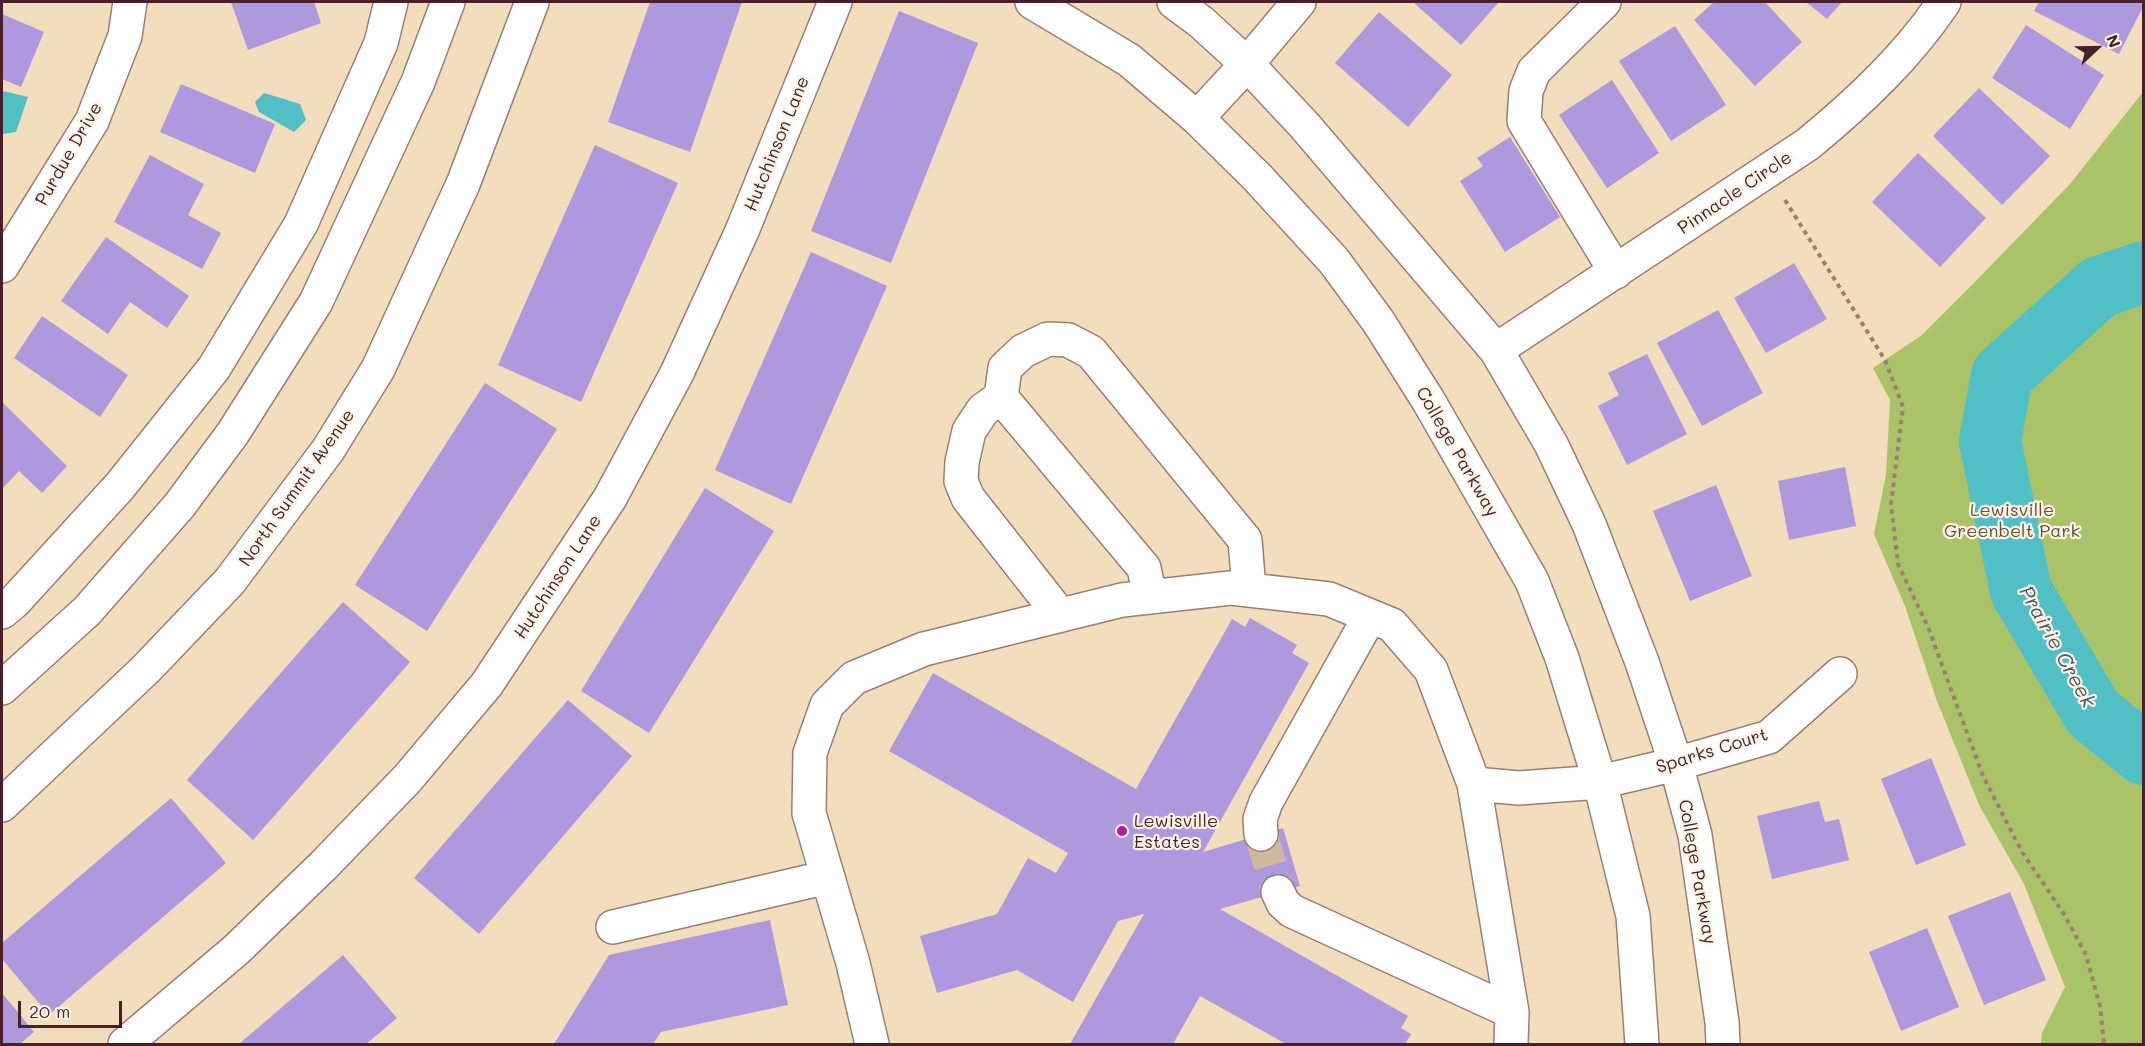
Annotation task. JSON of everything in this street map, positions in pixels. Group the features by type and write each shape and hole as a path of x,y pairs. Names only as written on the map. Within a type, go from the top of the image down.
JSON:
{"street":[{"name":"Purdue Drive","path":"2,266 13,221 92,121 125,36 130,2"},
{"path":"2,612 14,602 120,486 214,368 301,224 381,43 391,2"},
{"path":"2,688 87,611 179,506 233,433 316,302 418,82 448,2"},
{"name":"North Summit Avenue","path":"2,806 146,669 230,581 328,450 378,369 463,184 532,2"},
{"name":"Hutchinson Lane","path":"125,1044 236,950 324,865 408,778 487,684 610,498 677,373 742,231 835,2"},
{"name":"College Parkway","path":"1032,2 1129,60 1197,118 1257,177 1334,261 1378,321 1428,400 1532,581 1562,658 1600,782 1633,916 1642,1044"},
{"name":"College Parkway","path":"1174,2 1201,22 1247,64 1305,126 1496,350 1551,444 1589,524 1642,662 1676,764 1695,835 1722,1022 1723,1044"},
{"path":"1197,118 1247,64 1299,2"},
{"path":"1604,2 1533,71 1526,91 1524,121 1616,272"},
{"name":"Pinnacle Circle","path":"1496,350 1808,144 1849,110 1928,26 1944,2"},
{"path":"1060,615 968,498 961,481 962,462 969,431 983,410 1001,397 1005,368 1023,351 1048,339 1068,340 1091,352 1245,540 1249,590"},
{"path":"1001,397 1144,568 1150,597"},
{"path":"872,1044 853,963 809,813 810,753 827,705 854,678 924,649 1122,600 1231,588 1329,599 1392,626 1431,670 1474,784 1512,1012 1511,1044"},
{"path":"1261,834 1260,819 1266,802 1370,616"},
{"name":"Sparks Court","path":"1474,784 1519,788 1600,782 1676,764 1769,737 1840,674"},
{"path":"613,927 828,877"},
{"path":"1278,892 1282,903 1292,911 1512,1012"}],"path":[{"path":"1768,171 1885,360 1903,407 1891,504 1898,564 1928,627 1983,776 2022,852 2064,914 2086,955 2100,1006 2104,1044"}],"green space":[{"name":"Lewisville Greenbelt Park","path":"2143,92 2143,1044 2041,1044 2042,1033 2065,987 2024,884 1979,805 1937,701 1905,606 1874,534 1886,475 1890,400 1873,368 1922,335 1970,287 2070,184"}],"water":[{"path":"3,91 28,97 16,132 2,134"},
{"path":"264,93 300,104 306,120 294,132 259,112 255,102"}],"building":[{"path":"231,2 314,2 321,23 248,50"},
{"path":"650,2 742,2 690,152 608,122"},
{"path":"1413,2 1499,2 1461,45"},
{"path":"1714,2 1765,2 1802,42 1755,86 1694,20"},
{"path":"1806,2 1842,2 1827,19"},
{"path":"2039,2 2144,2 2144,5 2119,54 2034,11"},
{"path":"899,11 978,43 891,263 811,231"},
{"path":"1379,12 1452,75 1408,127 1335,63"},
{"path":"2,14 44,32 21,87 2,79"},
{"path":"2026,25 2104,75 2070,129 1992,78"},
{"path":"1675,26 1726,105 1671,141 1619,61"},
{"path":"1612,80 1659,153 1607,188 1559,115"},
{"path":"181,84 275,124 255,173 160,132"},
{"path":"1979,88 2050,156 2002,205 1933,136"},
{"path":"1510,137 1560,217 1505,252 1460,181 1483,166 1477,158"},
{"path":"595,145 678,183 581,402 498,365"},
{"path":"1918,153 1986,218 1940,267 1872,202"},
{"path":"150,155 204,184 188,215 221,233 202,269 114,222"},
{"path":"106,237 189,296 167,328 130,302 108,334 61,301"},
{"path":"811,252 887,286 791,504 715,470"},
{"path":"1794,263 1827,319 1766,353 1734,298"},
{"path":"1718,310 1763,393 1702,426 1657,343"},
{"path":"42,316 128,375 100,417 14,358"},
{"path":"1647,354 1687,434 1627,465 1598,406 1619,395 1608,373"},
{"path":"485,383 557,429 427,631 355,585"},
{"path":"2,402 67,466 42,493 19,471 2,489"},
{"path":"1845,467 1856,526 1789,540 1778,481"},
{"path":"1716,485 1752,576 1690,601 1653,511"},
{"path":"705,488 774,531 649,733 581,691"},
{"path":"343,602 410,662 253,840 187,780"},
{"name":"Lewisville Estates","path":"1250,618 1297,645 1292,653 1309,663 1203,852 1283,828 1300,886 1220,909 1408,1016 1401,1028 1411,1034 1405,1044 1286,1044 1200,996 1173,1044 1070,1044 1144,914 1118,921 1073,1002 1017,970 937,993 920,936 997,914 1028,858 1056,873 1068,853 889,751 933,673 1136,789 1232,619 1245,627"},
{"path":"568,700 632,756 479,934 414,878"},
{"path":"1931,758 1966,845 1916,865 1881,779"},
{"path":"171,798 226,863 49,1015 2,959 2,943"},
{"path":"1819,801 1825,822 1839,819 1849,860 1772,879 1757,816"},
{"path":"2010,892 2046,980 1984,1005 1948,916"},
{"path":"770,920 788,1005 661,1032 653,1044 554,1044 609,955"},
{"path":"1927,928 1959,1007 1901,1031 1869,952"},
{"path":"343,955 397,1018 366,1044 239,1044"},
{"path":"2,993 34,1032 20,1044 2,1044"}],"waterway":[{"name":"Prairie Creek","path":"2144,272 2099,287 2002,375 1990,441 2021,591 2093,713 2144,754"}],"tunnel":[{"path":"1261,834 1278,892"}],"place":[{"name":"Lewisville Estates","path":"1122,831"}]}
